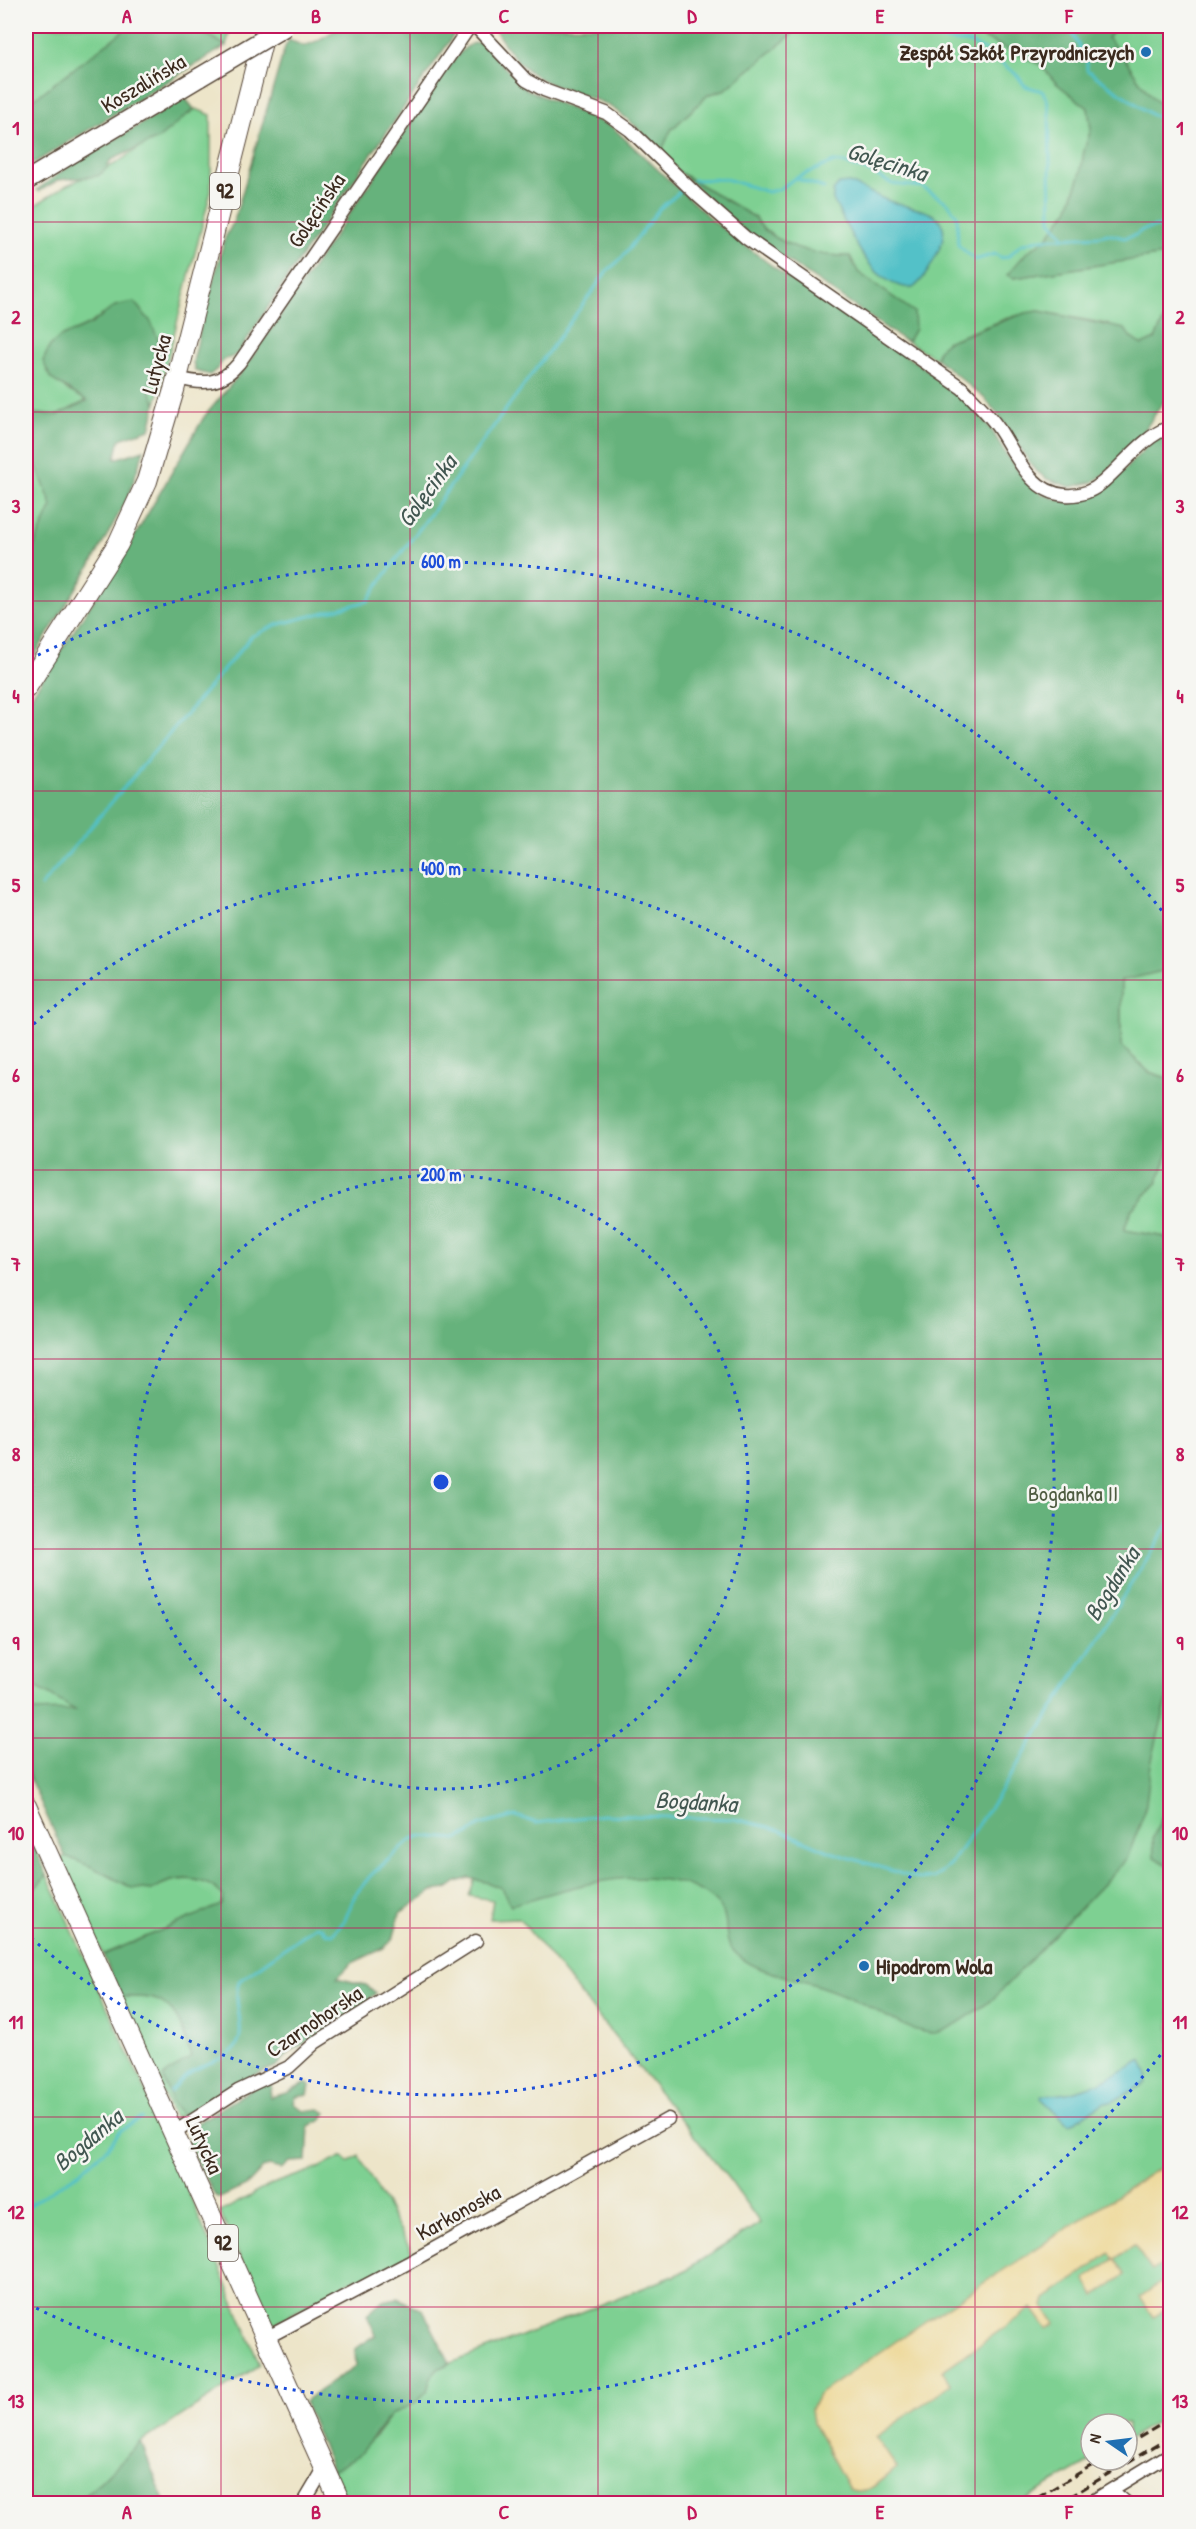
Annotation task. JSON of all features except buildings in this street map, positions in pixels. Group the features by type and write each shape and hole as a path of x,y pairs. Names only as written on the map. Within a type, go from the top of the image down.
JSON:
{"main road":[{"name":"Lutycka","path":"26,688 98,578 129,524 152,468 266,26"},
{"name":"Lutycka","path":"26,1806 341,2504"}],"street":[{"name":"Koszalińska","path":"26,182 286,26"},
{"name":"Golęcińska","path":"177,378 202,383 215,382 228,375 239,363 470,26"},
{"path":"475,26 525,80 544,90 606,113 630,130 698,196 746,238 962,388 990,417 1022,467 1042,488 1055,494 1075,495 1086,492 1111,475 1145,442 1170,427"},
{"name":"Czarnohorska","path":"173,2133 238,2091 289,2067 315,2043 476,1941"},
{"name":"Karkonoska","path":"266,2338 410,2262 668,2119"},
{"path":"1088,2504 1170,2454"},
{"path":"303,2504 325,2467"},
{"path":"1111,2490 1128,2504"}],"green space":[{"path":"26,26 130,26 26,105"},
{"path":"130,26 193,26 226,46 26,168 26,105"},
{"path":"193,26 231,26 226,46"},
{"path":"342,26 460,26 294,267 239,352 223,360 210,375 195,371 193,362 201,326 225,238 234,221 285,47 289,40 304,46"},
{"path":"492,26 802,26 726,89 708,95 671,130 661,152 633,124 609,106 555,86 530,72 514,56"},
{"path":"802,26 958,26 1041,65 1056,83 1088,108 1091,129 1084,151 1080,176 1068,210 1046,239 1027,252 1014,278 1170,254 1170,307 1155,339 1142,345 1107,324 1039,311 1010,317 946,342 937,352 937,359 902,339 913,312 858,272 850,256 824,254 784,242 762,227 754,217 679,172 661,152 671,130 708,95 726,89"},
{"path":"958,26 1118,26 1107,38 1123,56 1151,96 1170,111 1170,254 1014,278 1007,275 1027,252 1046,239 1068,210 1080,176 1084,151 1091,129 1088,108 1056,83 1041,65"},
{"name":"Zespół Szkół Przyrodniczych","path":"1118,26 1170,26 1170,111 1151,96 1123,56 1107,38"},
{"name":"Bogdanka II","path":"480,42 526,89 612,127 714,222 792,281 935,375 968,403 991,429 1023,477 1042,494 1060,500 1081,499 1108,487 1151,442 1170,431 1170,966 1162,971 1121,981 1121,1046 1149,1072 1170,1079 1170,1147 1158,1182 1131,1210 1124,1230 1165,1237 1170,1244 1170,1687 1151,1764 1145,1811 1127,1859 991,2001 945,2030 932,2033 915,2030 837,1992 772,1973 750,1964 730,1946 725,1918 718,1905 706,1894 683,1884 655,1879 613,1880 592,1883 511,1905 501,1888 469,1878 447,1889 433,1891 400,1913 393,1940 382,1949 352,1963 337,1978 366,1985 376,1993 344,2019 291,2051 277,2066 248,2078 196,2112 181,2115 172,2103 163,2077 191,2057 183,2031 175,2015 162,2003 154,1999 120,1996 103,1955 221,1905 223,1896 207,1884 189,1879 170,1882 152,1890 132,1888 65,1856 26,1770 26,1711 75,1710 26,1681 26,704 126,551 204,417 244,369 451,64 467,47"},
{"path":"185,98 194,109 158,139 111,160 98,176 58,180 40,191 37,190 62,171"},
{"path":"196,109 211,115 211,191 156,404 149,388 161,347 102,315 93,322 61,337 43,361 66,390 88,400 58,415 26,413 26,211 67,185 115,164"},
{"path":"679,172 754,217 762,227 784,242 824,254 850,256 858,272 914,312 915,329 908,341 746,232"},
{"path":"134,302 151,322 161,347 149,388 156,404 150,429 120,439 115,459 144,450 128,497 92,563 26,669 26,564 52,506 28,443 26,444 26,413 58,415 87,401 51,379 43,361 50,346 60,337 91,324 115,306"},
{"path":"1170,307 1170,392 1140,437 1105,474 1093,482 1071,487 1047,479 1034,469 1000,417 984,398 937,359 937,352 946,342 1025,313 1039,311 1125,329 1131,338 1142,345 1155,339"},
{"path":"28,443 52,506 26,564 26,444"},
{"path":"1170,966 1170,1079 1149,1072 1121,1046 1121,981 1162,971"},
{"path":"1170,1147 1170,1244 1165,1237 1124,1230 1131,1210 1158,1182"},
{"name":"Bogdanka II","path":"1170,1355 1170,2414 1139,2433 1139,2412 1079,2412 1079,2468 1019,2503 346,2503 332,2471 374,2438 391,2415 439,2368 679,2274 760,2223 731,2182 519,1918 490,1919 493,1900 469,1896 477,1872 206,1842 88,1865 152,1890 170,1882 189,1880 207,1884 224,1896 222,1905 103,1955 61,1859 65,1856 87,1864 75,1807 26,1699 26,1654"},
{"path":"1170,1801 1170,1867 1154,1857 1153,1837"},
{"path":"26,1828 47,1875 26,1898"},
{"path":"47,1875 157,2116 260,2365 141,2442 78,2503 26,2503 26,1898"},
{"path":"120,1996 150,1998 163,2003 170,2008 180,2023 191,2057 172,2103 181,2115 174,2118"},
{"path":"266,2080 272,2086 270,2097 287,2093 306,2083 310,2086 308,2095 296,2097 294,2103 304,2111 320,2109 326,2113 322,2120 309,2126 307,2161 290,2162 281,2169 268,2166 263,2168 246,2186 220,2198 215,2196 188,2142 189,2128"},
{"path":"343,2156 348,2163 359,2156 414,2256 364,2281 357,2278 270,2326 220,2212 270,2185 321,2167"},
{"path":"397,2298 423,2310 450,2363 439,2368 431,2377 427,2391 415,2403 391,2415 357,2457 332,2471 304,2401 356,2366 355,2349 376,2335 367,2315 383,2301"},
{"path":"141,2442 165,2503 78,2503"}],"sand":[{"path":"1170,2161 1170,2259 1152,2271 1134,2245 1115,2259 1125,2275 1095,2296 1085,2279 1114,2259 1110,2253 1046,2299 1044,2306 1055,2323 1047,2329 1032,2308 942,2371 951,2384 876,2437 897,2468 869,2489 856,2491 849,2489 813,2423 811,2409 818,2395 927,2320"},
{"path":"1170,2276 1170,2306 1153,2317 1140,2297"}],"water":[{"path":"849,183 886,200 925,211 940,221 943,240 930,268 913,288 898,285 884,278 863,256 833,200 833,191 839,184"},
{"path":"1142,2060 1148,2076 1146,2083 1112,2102 1105,2102 1071,2124 1067,2123 1041,2098 1042,2095 1069,2093 1094,2085"}],"waterway":[{"path":"870,26 875,31 887,34 970,43 983,49 1017,75 1025,86 1042,91 1047,99 1049,111 1051,220 1065,238"},
{"path":"1068,26 1087,61 1087,70 1152,115 1161,117"},
{"name":"Golęcinka","path":"693,180 726,179 768,192 780,189 795,178 834,162 844,163 870,172 892,184 922,187 948,203 957,216 958,245 975,260 995,254 1002,258 1009,256 1020,245 1040,239 1108,234 1124,238 1136,235 1142,230 1170,224"},
{"path":"797,179 824,188"},
{"name":"Golęcinka","path":"41,886 252,636 276,625 368,601 607,271 621,259 659,209 681,191"},
{"name":"Bogdanka","path":"170,2092 190,2073 227,2055 238,2044 240,2029 237,1988 239,1981 315,1926 321,1927 326,1933 333,1934 345,1920 355,1895 371,1875 412,1839 421,1836 456,1839 480,1825 516,1816 536,1823 603,1815 734,1819 777,1829 831,1852 918,1879 934,1878 950,1865 1005,1785 1170,1522"},
{"name":"Bogdanka","path":"26,2207 80,2172 108,2147 121,2130 142,2118"}],"railway":[{"path":"1139,2438 1170,2419"},
{"path":"1058,2504 1170,2437"},
{"path":"1027,2504 1081,2472"}],"place":[{"name":"Zespół Szkół Przyrodniczych","path":"1146,52"},
{"name":"Hipodrom Wola","path":"864,1966"}]}
